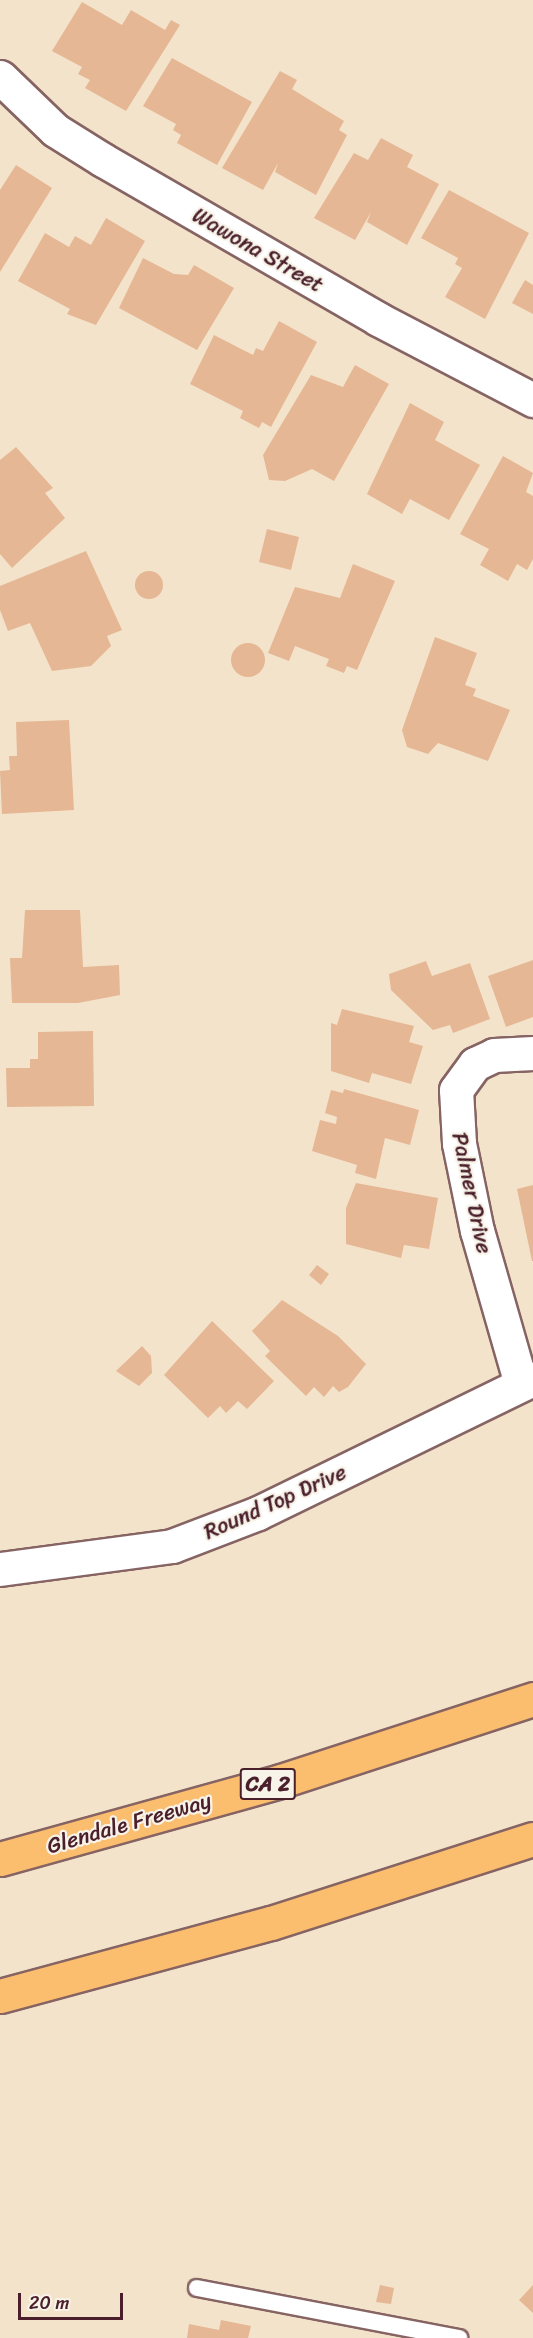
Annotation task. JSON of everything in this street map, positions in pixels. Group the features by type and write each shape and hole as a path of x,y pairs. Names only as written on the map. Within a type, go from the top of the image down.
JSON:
{"highway":[{"name":"Glendale Freeway","path":"0,1859 281,1781 533,1700"},
{"path":"0,1995 271,1923 533,1839"}],"street":[{"name":"Wawona Street","path":"0,76 55,130 103,160 378,320 533,400"},
{"name":"Palmer Drive","path":"527,1382 477,1231 459,1143 456,1090 474,1064 494,1055 533,1053"},
{"name":"Round Top Drive","path":"0,1569 172,1546 258,1513 527,1382"}],"lane":[{"path":"197,2288 459,2338"}],"building":[{"path":"82,2 122,25 131,10 165,30 171,20 180,25 126,111 85,88 90,80 78,74 82,67 52,51"},
{"path":"172,58 252,102 217,165 177,143 181,135 173,130 176,124 143,106"},
{"path":"280,71 297,80 292,89 344,121 339,130 347,135 316,195 275,172 278,163 263,190 222,168"},
{"path":"381,138 413,155 407,167 439,184 407,245 367,222 371,212 355,240 314,218 354,153 368,160"},
{"path":"16,165 52,188 0,272 0,190"},
{"path":"449,190 529,233 485,319 445,297 462,268 455,264 458,258 421,238"},
{"path":"106,218 145,241 96,325 67,314 70,309 18,281 45,233 69,247 75,236 91,245"},
{"path":"143,258 174,274 188,275 194,265 234,288 197,350 119,308"},
{"path":"525,280 533,285 533,314 512,303"},
{"path":"279,321 317,342 271,427 262,422 259,428 240,418 243,411 190,384 214,335 253,355 256,348 263,351"},
{"path":"355,365 389,384 334,481 312,469 285,481 269,480 263,455 311,375 343,387"},
{"path":"410,403 444,422 435,440 480,465 449,520 410,499 402,514 367,494"},
{"path":"16,447 53,488 45,493 65,518 12,568 0,554 0,460"},
{"path":"503,456 533,473 526,492 533,496 533,559 527,570 517,564 508,581 480,565 489,549 460,534"},
{"path":"267,529 299,537 291,570 259,562"},
{"path":"86,551 122,630 107,636 111,646 91,666 52,671 30,623 8,631 0,610 0,586"},
{"path":"353,564 395,581 357,670 347,666 344,673 326,666 329,659 295,646 289,661 268,653 295,587 340,598"},
{"path":"149,571 159,575 163,585 159,595 149,599 139,595 135,585 139,575"},
{"path":"435,637 477,653 465,685 476,689 473,696 510,710 488,761 438,743 428,754 407,747 402,730"},
{"path":"248,643 260,648 265,660 260,672 248,677 236,672 231,660 236,648"},
{"path":"69,720 74,810 2,814 0,771 10,770 9,756 17,756 16,722"},
{"path":"25,910 80,910 83,967 119,965 120,995 78,1003 12,1003 10,958 22,958"},
{"path":"533,960 533,1017 506,1027 488,976"},
{"path":"426,961 432,976 470,963 490,1019 453,1033 450,1025 433,1030 391,990 389,974"},
{"path":"342,1009 414,1026 409,1042 423,1046 411,1084 372,1073 369,1083 331,1071 331,1023 337,1025"},
{"path":"93,1031 94,1106 7,1107 6,1068 30,1068 30,1059 38,1059 38,1032"},
{"path":"344,1089 419,1110 410,1145 385,1138 376,1179 355,1173 357,1165 312,1151 320,1120 336,1124 337,1117 325,1113 331,1090 343,1093"},
{"path":"356,1183 438,1198 429,1249 404,1245 401,1258 346,1244 346,1208"},
{"path":"533,1185 533,1261 532,1261 517,1189"},
{"path":"317,1265 329,1274 321,1285 309,1275"},
{"path":"282,1300 338,1336 366,1364 348,1387 339,1392 333,1386 324,1397 314,1387 306,1396 265,1356 270,1351 252,1331"},
{"path":"212,1321 274,1381 247,1409 238,1401 226,1413 220,1406 208,1418 164,1375"},
{"path":"142,1346 151,1356 152,1373 139,1386 116,1371"},
{"path":"380,2285 394,2288 391,2304 376,2302"},
{"path":"533,2285 533,2313 519,2300"},
{"path":"221,2320 251,2326 248,2338 187,2338 189,2324 219,2330"}]}
